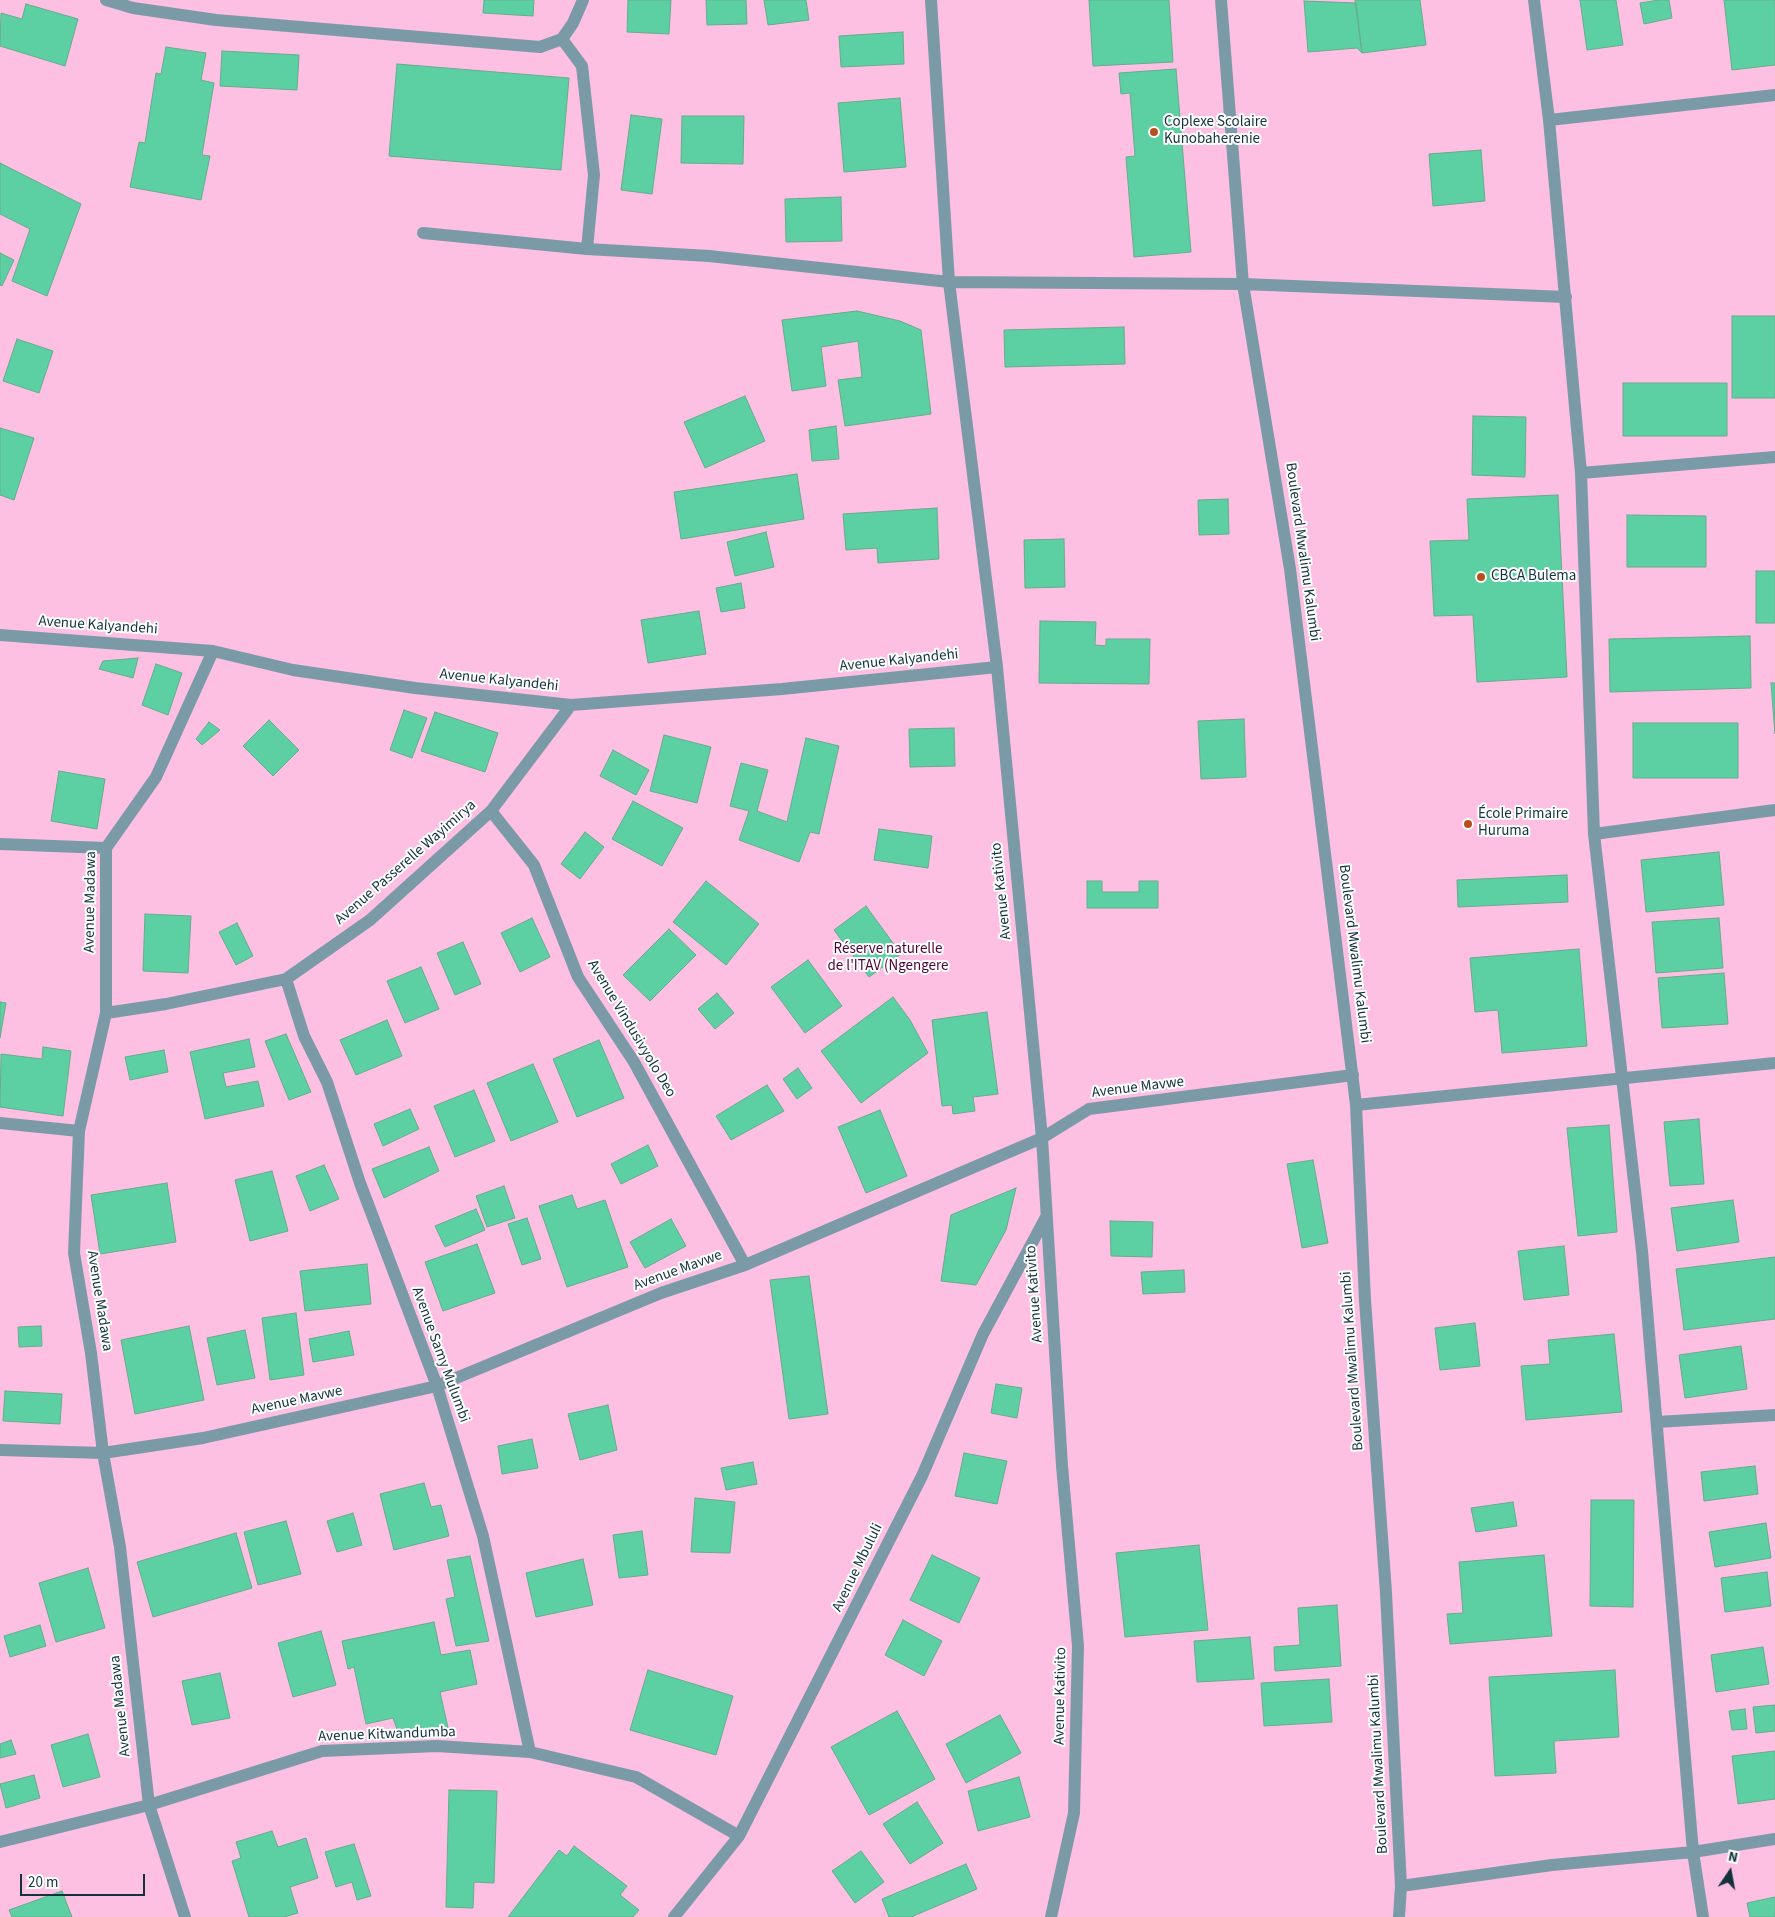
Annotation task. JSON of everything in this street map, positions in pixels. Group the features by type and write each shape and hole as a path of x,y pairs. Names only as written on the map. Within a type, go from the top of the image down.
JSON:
{"street":[{"path":"106,0 216,20 540,47 562,39 573,23 583,0"},
{"name":"Avenue Kativito","path":"931,0 949,282 997,667 1042,1138 1062,1466 1078,1646 1074,1813 1051,1917"},
{"name":"Boulevard Mwalimu Kalumbi","path":"1221,0 1244,284 1290,568 1356,1105 1365,1300 1386,1593 1401,1886 1398,1917"},
{"path":"1534,0 1549,120 1581,473 1594,834 1642,1251 1693,1852 1702,1917"},
{"path":"562,39 582,66 594,175 587,249"},
{"path":"1549,120 1775,95"},
{"path":"422,233 587,249 709,256 949,282 1244,284 1566,297"},
{"path":"1581,473 1775,457"},
{"name":"Avenue Kalyandehi","path":"0,635 213,651 293,670 415,688 571,705 782,689 997,667"},
{"name":"Avenue Madawa","path":"185,1917 149,1805 120,1547 103,1453 91,1353 74,1253 79,1131 106,1012 106,848 156,777 213,651"},
{"name":"Avenue Passerelle Wayimirya","path":"106,1012 166,1004 286,979 370,920 491,811 571,705"},
{"path":"1594,834 1775,810"},
{"name":"Avenue Vindusivyolo Deo","path":"491,811 534,865 578,977 634,1062 745,1265"},
{"path":"0,844 106,848"},
{"name":"Avenue Samy Mulumbi","path":"286,979 304,1036 327,1082 360,1183 436,1386 483,1536 530,1752"},
{"path":"1356,1105 1621,1080 1775,1063"},
{"name":"Avenue Mavwe","path":"0,1450 103,1453 203,1438 436,1386 661,1293 745,1265 1042,1138 1089,1110 1353,1075"},
{"path":"0,1123 79,1131"},
{"name":"Avenue Mbululi","path":"674,1917 739,1836 922,1476 983,1334 1046,1217"},
{"path":"1656,1422 1775,1415"},
{"name":"Avenue Kitwandumba","path":"0,1842 149,1805 322,1751 437,1746 530,1752 636,1777 739,1836"},
{"path":"1401,1886 1552,1865 1693,1852 1775,1839"}],"green space":[{"name":"Réserve naturelle de l'ITAV (Ngengere","path":"0,0 1775,0 1775,1917 0,1917"}],"building":[{"path":"484,0 534,0 533,16 483,13"},
{"path":"628,0 671,0 669,34 627,32"},
{"path":"706,0 746,0 747,24 707,25"},
{"path":"764,0 806,0 809,20 768,25"},
{"path":"1089,0 1169,0 1173,62 1093,66"},
{"path":"1355,0 1420,0 1426,45 1362,53"},
{"path":"1580,0 1616,0 1623,45 1587,50"},
{"path":"1669,0 1672,18 1644,24 1640,3"},
{"path":"1724,0 1775,0 1775,65 1732,70"},
{"path":"1304,1 1356,3 1362,53 1357,48 1308,52"},
{"path":"26,4 78,19 65,66 0,46 1,13 22,19"},
{"path":"903,32 904,64 841,67 839,36"},
{"path":"166,47 206,53 201,80 214,83 202,155 210,156 201,200 130,187 139,142 145,143 156,73 161,74"},
{"path":"222,51 299,55 297,90 220,86"},
{"path":"397,64 569,78 561,170 389,156"},
{"path":"1176,69 1191,252 1134,257 1126,157 1135,156 1130,93 1121,94 1119,73"},
{"path":"900,98 906,167 844,172 838,103"},
{"path":"631,115 662,119 652,194 621,190"},
{"path":"682,116 744,116 743,164 681,163"},
{"path":"1481,150 1485,201 1433,206 1429,154"},
{"path":"0,163 81,204 47,296 12,281 30,229 0,214"},
{"path":"841,197 842,241 786,242 785,199"},
{"path":"0,253 14,260 2,286 0,285"},
{"path":"857,311 900,321 921,330 931,414 845,426 838,380 862,377 858,341 821,347 826,386 792,391 782,320"},
{"path":"1732,316 1775,316 1775,398 1732,398"},
{"path":"1124,327 1125,364 1005,367 1004,330"},
{"path":"17,339 53,351 39,393 3,381"},
{"path":"1623,383 1727,383 1727,436 1623,436"},
{"path":"745,396 765,441 705,468 684,422"},
{"path":"1473,416 1526,417 1525,477 1472,475"},
{"path":"836,426 839,459 812,461 809,430"},
{"path":"0,428 34,438 14,500 0,495"},
{"path":"797,474 804,519 681,539 674,492"},
{"path":"1558,495 1567,677 1477,682 1473,615 1434,616 1430,541 1469,540 1467,499"},
{"path":"1228,499 1229,534 1199,535 1198,500"},
{"path":"937,508 939,559 878,563 877,548 846,550 843,514"},
{"path":"1627,515 1706,516 1706,567 1627,567"},
{"path":"766,532 774,567 735,576 727,542"},
{"path":"1064,539 1065,587 1025,588 1024,540"},
{"path":"1756,571 1775,571 1775,623 1756,623"},
{"path":"741,583 745,608 721,612 716,588"},
{"path":"699,611 706,654 648,663 641,620"},
{"path":"1040,621 1096,622 1095,645 1106,646 1106,639 1150,639 1149,684 1039,683"},
{"path":"1750,636 1751,688 1610,692 1609,639"},
{"path":"138,658 133,678 99,669 103,661"},
{"path":"156,664 182,673 168,715 142,705"},
{"path":"1771,683 1775,683 1775,734"},
{"path":"404,710 427,718 412,758 390,750"},
{"path":"435,712 498,733 485,772 421,751"},
{"path":"1244,719 1246,777 1201,779 1198,721"},
{"path":"269,720 299,750 273,776 243,746"},
{"path":"209,722 220,730 202,745 196,739"},
{"path":"1633,723 1738,723 1738,778 1633,778"},
{"path":"954,728 955,766 910,767 909,729"},
{"path":"664,735 711,747 697,803 650,791"},
{"path":"806,738 839,746 819,834 810,832 799,862 739,840 749,811 730,806 741,763 768,770 757,811 787,822"},
{"path":"613,750 649,770 636,795 600,776"},
{"path":"59,771 105,779 97,829 51,821"},
{"path":"633,801 683,828 662,866 612,839"},
{"path":"879,829 932,836 928,868 874,860"},
{"path":"585,832 604,847 580,879 561,864"},
{"path":"1719,852 1724,905 1646,912 1641,860"},
{"path":"1567,875 1568,902 1458,907 1457,880"},
{"path":"706,881 759,924 726,965 673,922"},
{"path":"1087,881 1102,881 1102,892 1139,892 1139,881 1158,881 1158,908 1087,908"},
{"path":"866,906 901,954 869,977 834,930"},
{"path":"145,914 191,916 188,973 143,971"},
{"path":"532,918 550,957 520,972 501,933"},
{"path":"1719,918 1723,968 1656,973 1652,922"},
{"path":"237,923 253,956 236,965 219,932"},
{"path":"669,929 696,955 650,1001 623,975"},
{"path":"463,942 481,984 455,995 437,953"},
{"path":"1579,949 1587,1046 1502,1053 1498,1010 1475,1012 1470,958"},
{"path":"808,960 842,1006 805,1033 771,987"},
{"path":"421,967 439,1009 405,1023 387,981"},
{"path":"1724,973 1728,1024 1662,1028 1658,978"},
{"path":"717,993 734,1013 715,1029 698,1009"},
{"path":"893,997 910,1020 928,1053 861,1103 821,1051"},
{"path":"0,1002 6,1003 0,1038"},
{"path":"987,1012 998,1094 973,1097 975,1111 953,1114 952,1105 942,1106 932,1020"},
{"path":"387,1020 402,1056 356,1075 340,1040"},
{"path":"286,1034 311,1092 289,1100 265,1041"},
{"path":"249,1039 255,1067 223,1073 226,1087 258,1081 264,1106 205,1119 190,1052"},
{"path":"599,1040 624,1098 577,1117 553,1059"},
{"path":"43,1047 71,1051 63,1116 0,1107 1,1054 42,1059"},
{"path":"164,1050 168,1072 130,1080 125,1057"},
{"path":"533,1064 558,1122 511,1141 487,1083"},
{"path":"798,1068 812,1088 797,1099 783,1079"},
{"path":"767,1085 784,1111 731,1140 716,1116"},
{"path":"474,1090 495,1141 455,1157 434,1106"},
{"path":"410,1109 419,1129 383,1146 374,1124"},
{"path":"880,1110 907,1176 866,1193 838,1127"},
{"path":"1699,1119 1704,1184 1670,1186 1664,1122"},
{"path":"1609,1125 1617,1232 1578,1236 1567,1128"},
{"path":"648,1145 658,1166 621,1184 611,1164"},
{"path":"429,1147 439,1171 384,1198 372,1169"},
{"path":"1313,1160 1328,1243 1302,1248 1287,1164"},
{"path":"324,1165 339,1199 310,1211 296,1176"},
{"path":"272,1171 288,1231 250,1241 235,1180"},
{"path":"167,1183 176,1242 100,1254 91,1195"},
{"path":"504,1186 515,1218 487,1227 476,1196"},
{"path":"1016,1188 1006,1230 976,1285 941,1281 951,1215"},
{"path":"572,1195 577,1209 605,1200 628,1267 567,1287 539,1206"},
{"path":"1733,1200 1739,1242 1677,1251 1671,1208"},
{"path":"476,1209 485,1230 445,1247 435,1226"},
{"path":"527,1218 541,1259 522,1265 508,1224"},
{"path":"671,1219 686,1246 645,1268 630,1242"},
{"path":"1110,1221 1153,1222 1152,1257 1111,1256"},
{"path":"477,1244 495,1293 443,1311 425,1262"},
{"path":"1564,1246 1569,1295 1524,1300 1518,1251"},
{"path":"1775,1257 1775,1319 1684,1330 1676,1269"},
{"path":"367,1264 371,1304 305,1311 300,1271"},
{"path":"1184,1270 1185,1292 1143,1294 1141,1272"},
{"path":"809,1276 828,1414 789,1419 770,1280"},
{"path":"296,1313 304,1375 270,1380 262,1318"},
{"path":"1475,1323 1480,1366 1440,1370 1435,1328"},
{"path":"41,1326 42,1346 19,1347 18,1327"},
{"path":"189,1326 204,1400 135,1414 121,1340"},
{"path":"245,1330 255,1378 217,1385 207,1338"},
{"path":"349,1331 354,1355 313,1362 309,1339"},
{"path":"1614,1334 1622,1412 1526,1420 1521,1366 1550,1364 1548,1340"},
{"path":"1741,1346 1747,1389 1685,1398 1679,1355"},
{"path":"996,1384 1022,1388 1017,1418 991,1413"},
{"path":"5,1391 62,1394 60,1424 3,1421"},
{"path":"608,1405 617,1450 580,1460 568,1414"},
{"path":"532,1439 538,1468 502,1474 498,1446"},
{"path":"964,1453 1007,1461 997,1504 955,1496"},
{"path":"753,1462 757,1484 726,1490 721,1468"},
{"path":"1755,1466 1758,1494 1704,1501 1701,1472"},
{"path":"424,1483 431,1507 441,1505 449,1536 394,1550 380,1494"},
{"path":"695,1498 735,1502 730,1553 691,1552"},
{"path":"1591,1500 1634,1500 1633,1607 1590,1606"},
{"path":"1513,1502 1517,1526 1476,1532 1471,1508"},
{"path":"353,1513 362,1545 337,1552 327,1521"},
{"path":"286,1521 301,1574 258,1585 244,1532"},
{"path":"1766,1523 1771,1558 1715,1567 1709,1532"},
{"path":"642,1531 648,1575 619,1578 613,1535"},
{"path":"236,1533 252,1588 153,1617 137,1562"},
{"path":"1199,1545 1208,1630 1125,1637 1116,1553"},
{"path":"932,1555 980,1578 959,1623 910,1600"},
{"path":"1544,1555 1552,1636 1450,1644 1447,1614 1463,1613 1459,1562"},
{"path":"470,1556 489,1641 456,1646 446,1599 455,1597 447,1560"},
{"path":"583,1559 593,1605 536,1617 526,1573"},
{"path":"88,1568 105,1628 56,1642 39,1583"},
{"path":"1767,1572 1771,1606 1725,1612 1721,1578"},
{"path":"1337,1605 1341,1666 1275,1671 1274,1647 1300,1645 1298,1608"},
{"path":"903,1620 942,1641 924,1676 885,1655"},
{"path":"434,1622 441,1655 470,1650 477,1684 440,1692 449,1732 398,1732 393,1718 366,1724 354,1667 348,1669 342,1641"},
{"path":"40,1625 46,1646 10,1657 4,1636"},
{"path":"321,1631 336,1685 293,1697 278,1643"},
{"path":"1250,1637 1254,1679 1197,1682 1194,1641"},
{"path":"1763,1647 1769,1684 1716,1692 1711,1655"},
{"path":"648,1670 733,1696 716,1755 630,1730"},
{"path":"1615,1670 1619,1737 1554,1741 1556,1773 1495,1776 1489,1677"},
{"path":"220,1673 230,1718 192,1725 182,1681"},
{"path":"1329,1679 1332,1722 1264,1726 1261,1683"},
{"path":"1775,1705 1775,1731 1756,1733 1753,1707"},
{"path":"1745,1709 1747,1729 1732,1730 1729,1711"},
{"path":"897,1711 935,1779 869,1815 831,1747"},
{"path":"1000,1715 1021,1753 966,1783 946,1744"},
{"path":"88,1734 100,1777 63,1787 51,1745"},
{"path":"11,1740 16,1754 0,1758 0,1744"},
{"path":"1775,1751 1775,1799 1738,1804 1732,1756"},
{"path":"34,1775 40,1798 6,1808 0,1784"},
{"path":"1019,1777 1030,1817 978,1831 968,1791"},
{"path":"449,1790 497,1791 494,1883 474,1882 473,1908 446,1907"},
{"path":"917,1802 943,1843 910,1864 883,1824"},
{"path":"272,1831 278,1847 306,1838 318,1878 290,1887 298,1913 284,1917 249,1917 232,1861 241,1858 236,1842"},
{"path":"354,1844 371,1896 357,1900 352,1882 336,1887 325,1852"},
{"path":"574,1846 627,1886 620,1895 639,1910 633,1917 508,1917 559,1850 567,1856"},
{"path":"861,1851 884,1882 855,1903 832,1871"},
{"path":"966,1864 977,1889 911,1917 889,1917 882,1899"},
{"path":"62,1891 72,1917 12,1917 9,1910"},
{"path":"1775,1897 1775,1917 1750,1917 1747,1903"}],"place":[{"name":"Coplexe Scolaire Kunobaherenie","path":"1154,132"},
{"name":"CBCA Bulema","path":"1481,577"},
{"name":"École Primaire Huruma","path":"1468,824"}]}
